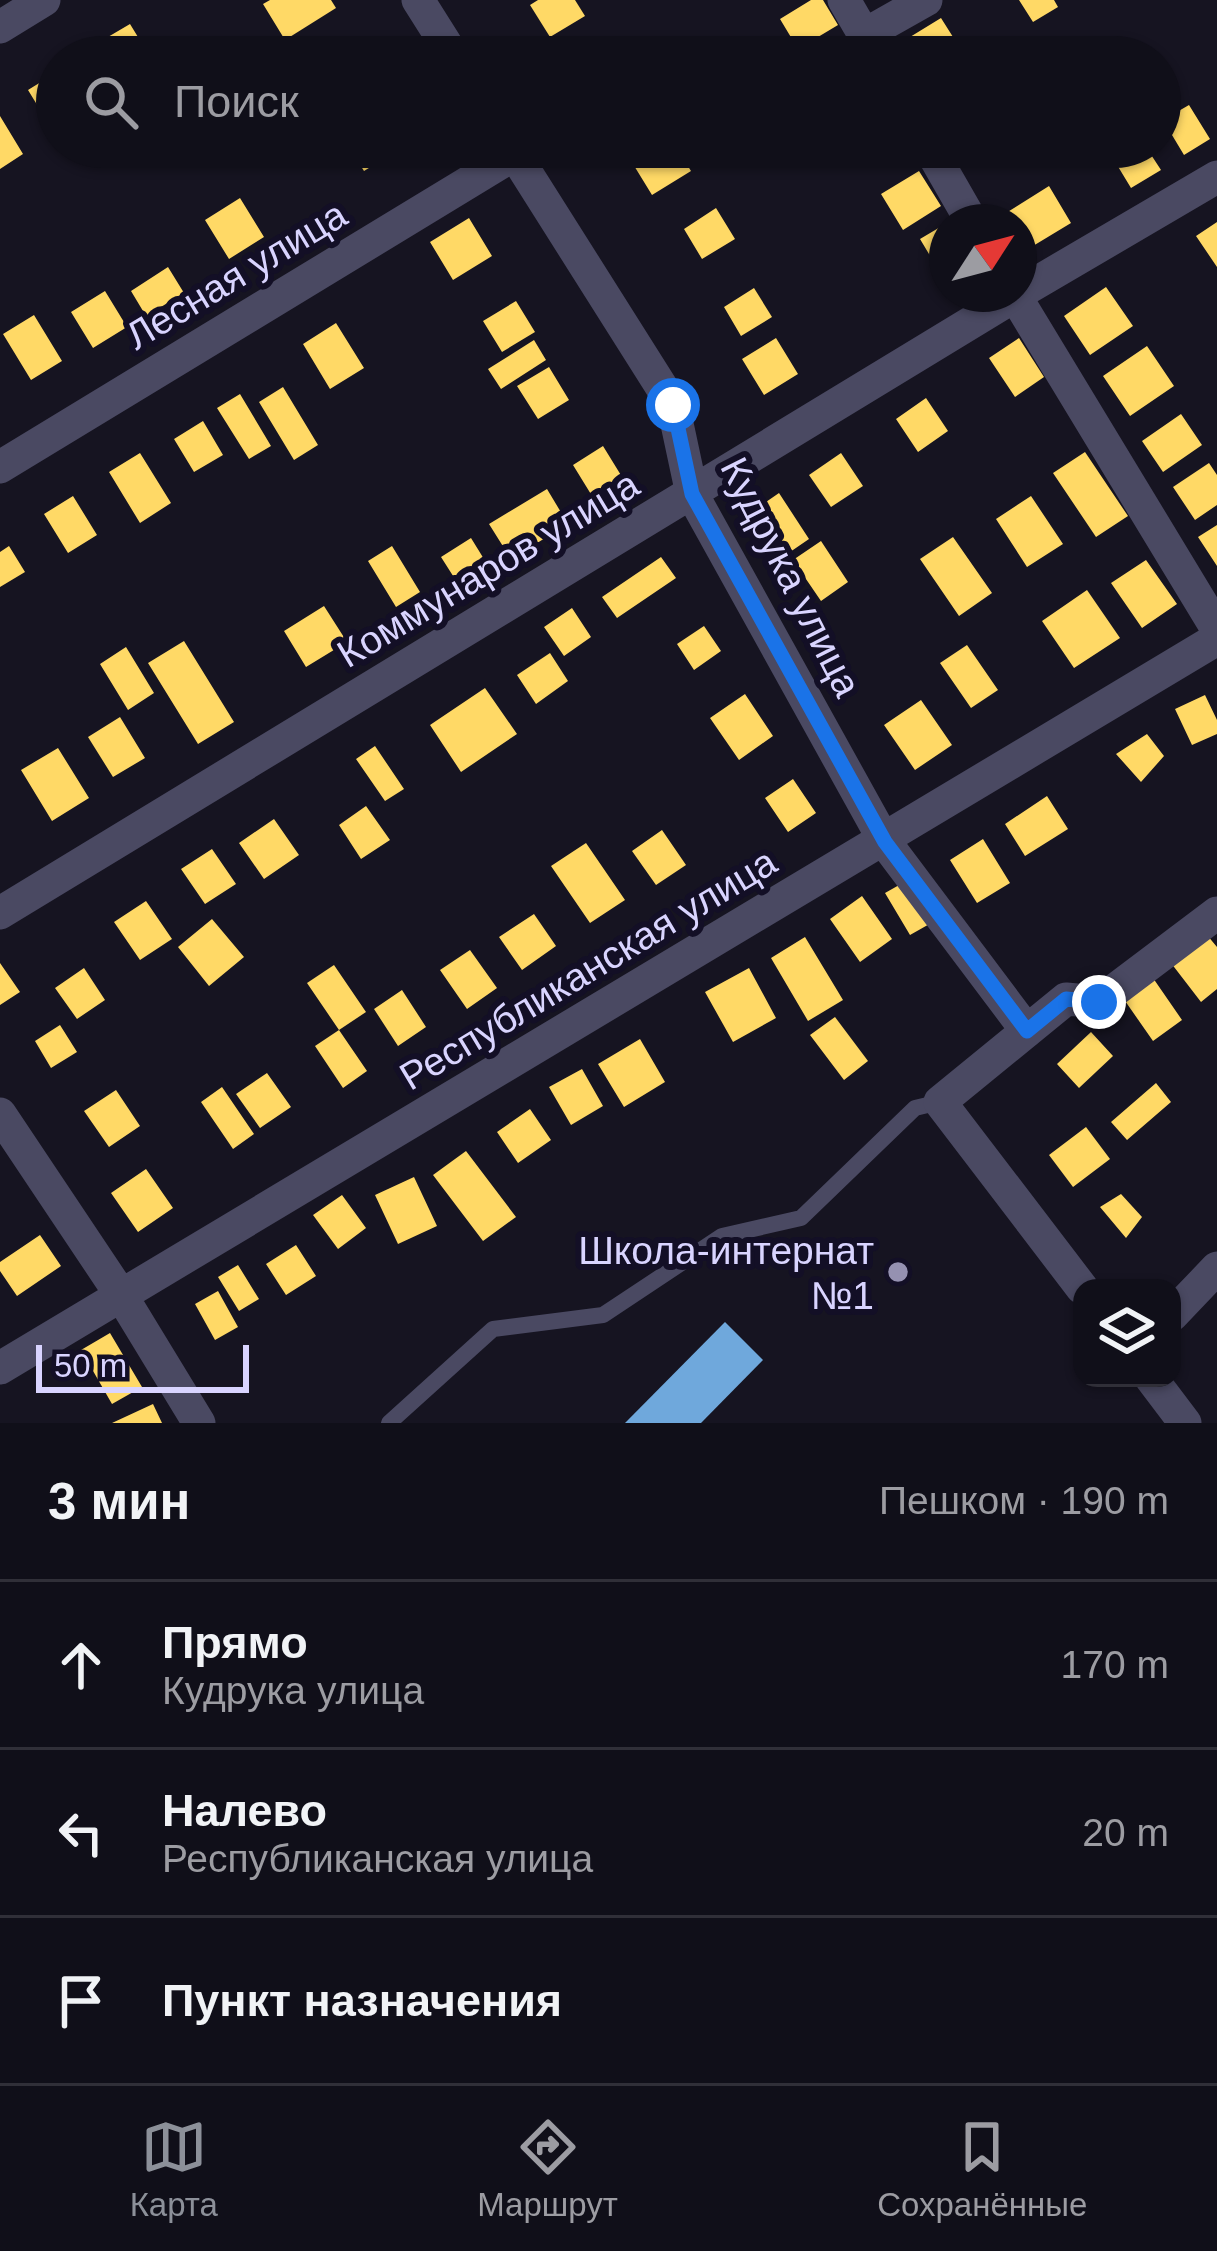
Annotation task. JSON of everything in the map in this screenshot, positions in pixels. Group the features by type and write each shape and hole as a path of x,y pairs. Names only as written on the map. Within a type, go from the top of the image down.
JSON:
{"street":[{"path":"0,27 44,0"},
{"path":"418,0 441,36"},
{"path":"844,0 865,36"},
{"path":"883,36 926,0"},
{"name":"Лесная улица","path":"0,467 485,168"},
{"name":"Кудрука улица","path":"524,168 673,405 692,494 885,842 1027,1031"},
{"path":"941,168 962,204"},
{"name":"Коммунаров улица","path":"1037,282 1217,177"},
{"name":"Коммунаров улица","path":"0,913 987,312"},
{"path":"1027,312 1217,629"},
{"name":"Республиканская улица","path":"0,1368 1217,640"},
{"path":"1075,1279 940,1102 1066,999 1099,1002 1217,913"},
{"path":"0,1114 121,1295 199,1423"},
{"path":"1181,1306 1217,1268"},
{"path":"1158,1387 1185,1423"}],"lane":[{"path":"389,1423 494,1329 603,1315 722,1235 801,1218 915,1108 940,1102"}],"building: Жильё":[{"path":"331,0 336,8 291,36 283,36 263,4"},
{"path":"538,0 575,0 585,16 549,36 530,5"},
{"path":"811,0 823,0 838,25 820,36 790,36 780,19"},
{"path":"1019,0 1054,0 1058,7 1033,22"},
{"path":"941,18 952,36 912,36"},
{"path":"130,24 137,36 110,36"},
{"path":"1189,105 1210,139 1184,155 1181,150 1181,110"},
{"path":"0,116 23,154 0,169"},
{"path":"635,168 689,168 691,171 652,195"},
{"path":"1119,168 1161,170 1131,188"},
{"path":"919,171 940,204 929,204 929,214 903,230 881,194"},
{"path":"1049,186 1071,223 1037,244 1037,204 1020,204"},
{"path":"240,198 264,237 229,259 205,220"},
{"path":"716,208 735,239 702,259 684,229"},
{"path":"469,218 492,256 453,280 430,242"},
{"path":"1217,222 1217,267 1196,236"},
{"path":"929,234 929,254 920,239"},
{"path":"168,267 184,293 146,316 131,291"},
{"path":"1106,287 1133,326 1090,355 1064,316"},
{"path":"754,288 772,317 741,336 724,307"},
{"path":"105,291 127,327 93,348 71,312"},
{"path":"516,301 535,332 502,352 483,321"},
{"path":"34,315 62,361 31,380 3,334"},
{"path":"336,323 364,368 330,389 303,344"},
{"path":"776,338 798,374 764,395 742,359"},
{"path":"1019,338 1044,377 1015,397 989,358"},
{"path":"534,340 546,360 501,389 488,369"},
{"path":"1147,346 1174,386 1130,416 1103,376"},
{"path":"549,367 569,400 538,419 517,386"},
{"path":"283,387 318,445 294,460 259,402"},
{"path":"240,394 271,446 249,459 217,408"},
{"path":"926,398 948,431 918,452 896,419"},
{"path":"1181,414 1202,445 1163,472 1142,441"},
{"path":"203,421 223,455 194,472 174,439"},
{"path":"603,446 627,485 597,504 573,465"},
{"path":"1085,452 1128,516 1096,537 1053,473"},
{"path":"140,453 171,503 140,523 109,472"},
{"path":"841,453 863,486 831,507 809,475"},
{"path":"1209,463 1217,475 1217,505 1195,520 1173,487"},
{"path":"547,489 568,524 511,559 489,524"},
{"path":"779,493 809,539 774,563 743,518"},
{"path":"73,496 97,535 68,553 44,514"},
{"path":"1031,496 1063,544 1027,567 996,519"},
{"path":"1217,525 1217,566 1198,537"},
{"path":"953,537 992,593 959,616 920,559"},
{"path":"471,538 492,572 462,590 441,557"},
{"path":"821,541 848,582 821,601 793,560"},
{"path":"9,546 25,572 0,587 0,552"},
{"path":"392,546 420,592 396,607 368,561"},
{"path":"661,557 676,578 617,618 602,597"},
{"path":"1146,560 1177,604 1142,628 1111,583"},
{"path":"1087,590 1120,638 1074,668 1042,621"},
{"path":"324,606 347,642 306,667 284,631"},
{"path":"572,608 591,637 564,656 544,627"},
{"path":"704,626 721,651 694,670 677,644"},
{"path":"184,641 234,722 198,744 148,663"},
{"path":"967,645 998,690 971,708 940,663"},
{"path":"126,647 154,693 128,710 100,664"},
{"path":"550,653 568,681 536,704 517,675"},
{"path":"485,688 517,734 461,772 430,725"},
{"path":"745,694 773,736 739,760 710,718"},
{"path":"1205,695 1217,720 1217,734 1192,745 1175,709"},
{"path":"921,700 952,745 915,770 884,725"},
{"path":"120,717 145,758 113,777 88,737"},
{"path":"1147,734 1164,756 1141,782 1116,754"},
{"path":"375,746 404,789 385,801 356,759"},
{"path":"58,748 89,798 52,821 21,770"},
{"path":"793,779 816,813 788,832 765,798"},
{"path":"1047,796 1068,829 1025,856 1005,824"},
{"path":"366,806 390,840 361,859 339,825"},
{"path":"274,819 299,855 264,879 239,843"},
{"path":"662,830 686,865 656,885 632,851"},
{"path":"983,839 1010,883 977,903 950,860"},
{"path":"586,843 625,900 590,923 551,866"},
{"path":"212,849 236,884 205,904 181,869"},
{"path":"908,880 933,922 910,935 885,893"},
{"path":"862,896 892,939 860,962 830,919"},
{"path":"146,901 172,939 140,960 114,922"},
{"path":"534,914 556,946 522,970 499,937"},
{"path":"212,919 244,957 209,986 178,947"},
{"path":"1207,935 1217,947 1217,989 1201,1002 1171,963"},
{"path":"805,937 843,1000 808,1021 771,958"},
{"path":"470,950 497,988 467,1009 440,970"},
{"path":"0,963 20,992 0,1005"},
{"path":"334,965 366,1012 339,1030 307,983"},
{"path":"84,968 105,1000 77,1019 55,988"},
{"path":"749,968 776,1018 733,1042 705,992"},
{"path":"1153,978 1182,1020 1153,1041 1123,998"},
{"path":"402,990 426,1027 398,1046 374,1009"},
{"path":"835,1017 868,1061 844,1080 810,1035"},
{"path":"60,1025 77,1052 51,1068 35,1041"},
{"path":"339,1030 367,1071 343,1088 315,1046"},
{"path":"1091,1032 1113,1056 1079,1088 1057,1064"},
{"path":"640,1039 665,1082 624,1107 598,1064"},
{"path":"582,1069 603,1106 571,1125 549,1087"},
{"path":"267,1073 291,1107 260,1128 236,1094"},
{"path":"1156,1083 1171,1102 1127,1140 1111,1122"},
{"path":"222,1087 254,1134 233,1149 201,1102"},
{"path":"116,1090 140,1126 109,1147 84,1111"},
{"path":"530,1109 551,1140 518,1163 497,1132"},
{"path":"1086,1127 1110,1159 1073,1187 1049,1155"},
{"path":"466,1151 516,1217 483,1241 433,1175"},
{"path":"146,1169 173,1208 138,1232 111,1193"},
{"path":"414,1177 437,1226 398,1244 375,1195"},
{"path":"1121,1194 1142,1217 1126,1238 1100,1207"},
{"path":"342,1195 366,1228 338,1249 313,1215"},
{"path":"40,1235 61,1266 17,1296 0,1271 0,1262"},
{"path":"296,1245 316,1276 286,1295 266,1264"},
{"path":"238,1265 259,1299 239,1311 218,1277"},
{"path":"218,1291 238,1327 215,1340 195,1304"},
{"path":"110,1333 142,1387 112,1404 81,1350"},
{"path":"153,1404 162,1423 112,1423"}],"building: Школы":[{"path":"725,1322 763,1360 701,1423 625,1423"}],"place":[{"name":"Школа-интернат №1","path":"898,1272"}],"route":[{"path":"673,405 692,494 885,842 1027,1031 1066,999 1099,1002"}]}
